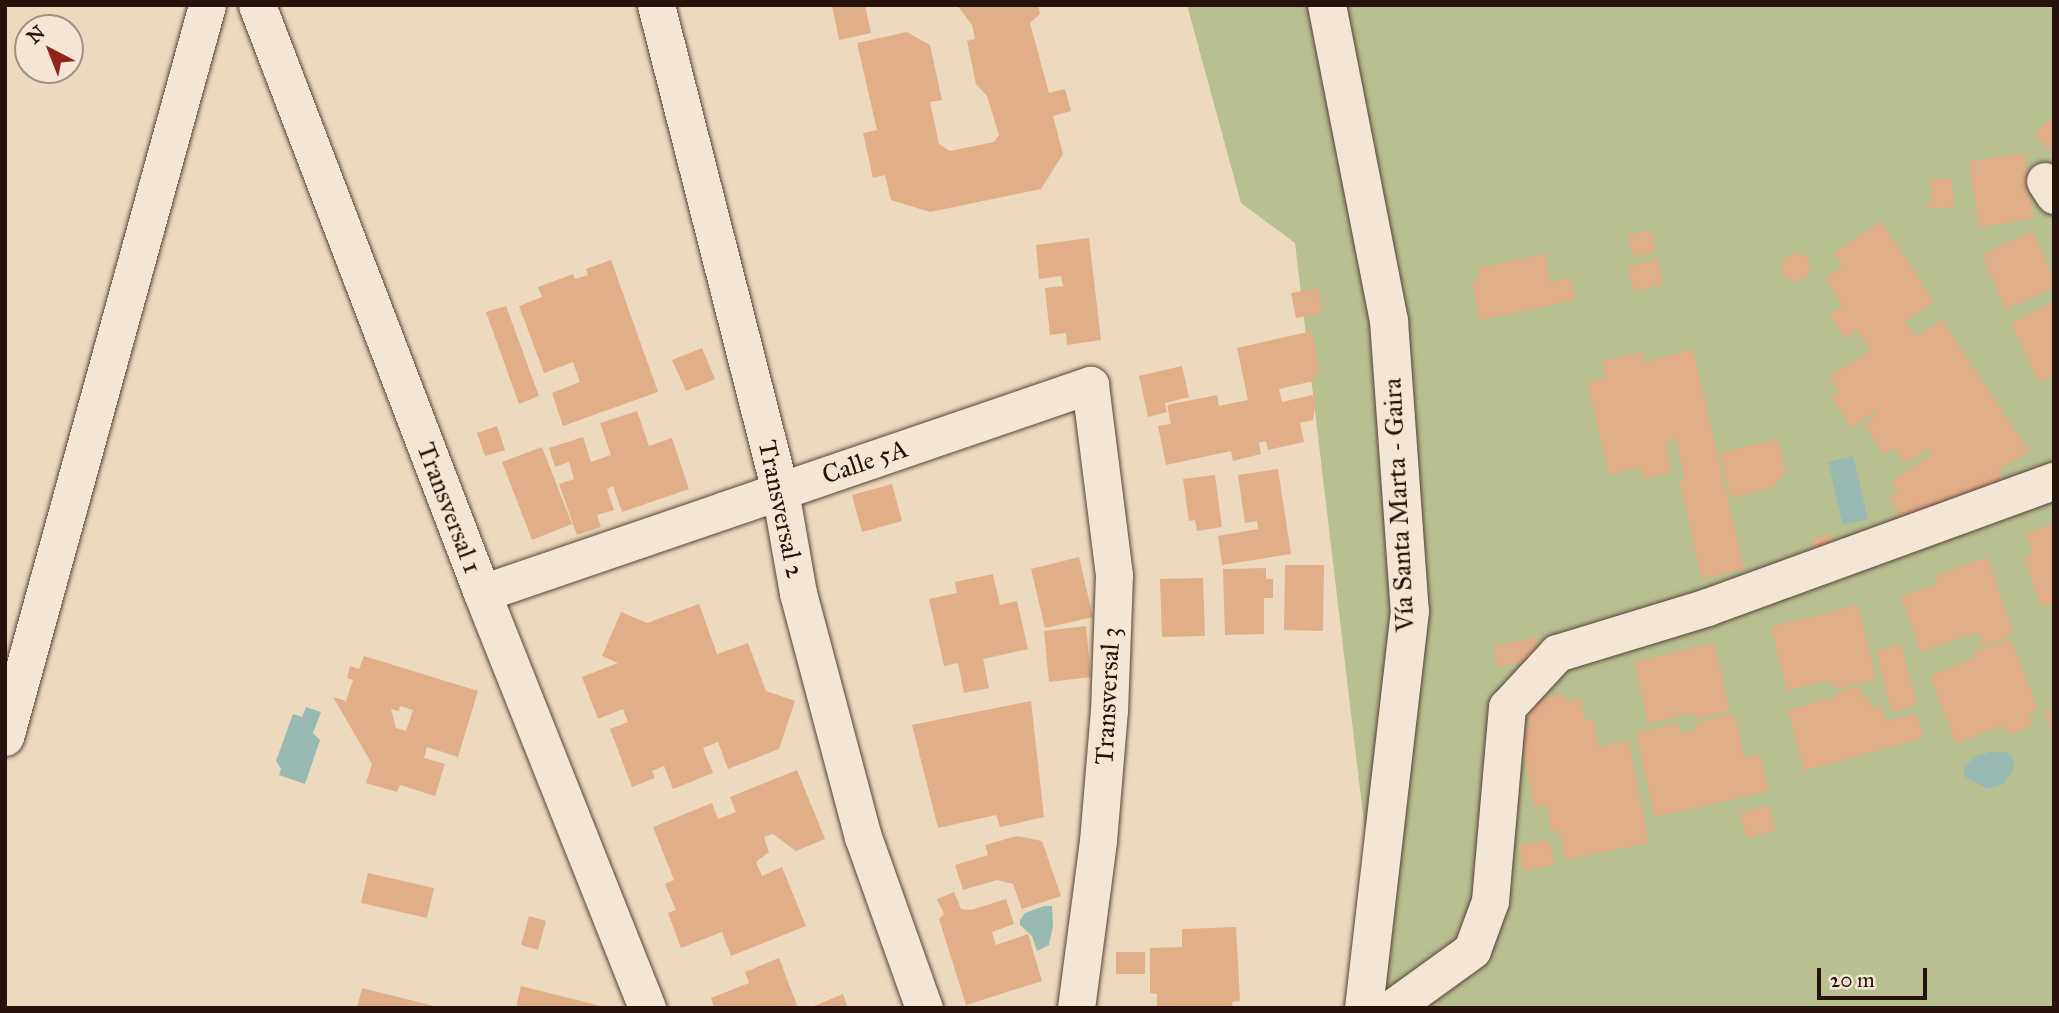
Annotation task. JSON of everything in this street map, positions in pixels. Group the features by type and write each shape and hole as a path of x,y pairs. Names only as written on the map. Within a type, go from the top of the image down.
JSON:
{"main road":[{"name":"Vía Santa Marta - Gaira","path":"1327,5 1389,321 1410,611 1364,1008"}],"street":[{"path":"5,737 207,5"},
{"name":"Transversal 1","path":"257,5 482,593 647,1008"},
{"name":"Transversal 2","path":"656,5 780,491 798,593 863,837 924,1008"},
{"name":"Calle 5A","path":"482,593 1090,385"},
{"name":"Transversal 3","path":"1076,1008 1098,841 1107,736 1114,575 1090,385"},
{"path":"1392,1008 1472,950 1490,901 1507,707 1558,653 1707,607 2054,481"}],"green space":[{"path":"1187,5 2054,5 2054,1008 1386,1008 1295,243 1241,203"}],"water":[{"path":"1853,456 1868,519 1843,525 1828,462"},
{"path":"306,707 321,712 313,733 320,740 305,784 279,775 281,769 276,761 293,714 302,717"},
{"path":"1990,752 2007,752 2014,760 2013,771 2003,784 1988,789 1965,777 1963,768 1974,757"},
{"path":"1052,906 1053,926 1049,945 1037,951 1032,936 1020,925 1020,920 1025,913"}],"building":[{"path":"832,5 865,5 871,33 839,40"},
{"path":"957,5 1038,5 1040,14 1030,23 1049,93 1065,89 1071,111 1053,116 1063,154 1041,189 930,212 891,200 885,175 873,178 863,133 877,130 857,43 907,32 930,45 942,100 930,102 939,144 950,151 994,142 999,135 987,96 976,84 967,41 975,39 972,25"},
{"path":"2054,116 2054,156 2034,133"},
{"path":"2024,153 2034,219 1979,227 1969,161"},
{"path":"1952,178 1954,207 1926,209 1926,204 1932,204 1930,180"},
{"path":"1881,221 1934,301 1905,321 1916,337 1942,320 2029,451 1998,471 2003,480 1907,527 1889,498 1898,492 1891,482 1931,455 1928,449 1905,464 1894,448 1884,454 1864,425 1876,416 1874,412 1851,427 1831,397 1839,391 1830,377 1871,350 1857,330 1845,339 1829,315 1843,306 1825,278 1843,267 1834,253"},
{"path":"1651,230 1656,252 1634,257 1628,235"},
{"path":"2033,231 2054,280 2054,288 2006,309 1982,254"},
{"path":"1089,238 1101,340 1067,345 1066,333 1050,335 1045,288 1063,286 1061,276 1039,279 1036,245"},
{"path":"1796,253 1806,257 1810,267 1806,277 1796,281 1786,277 1782,267 1786,257"},
{"path":"1545,254 1550,282 1571,278 1575,300 1480,320 1472,281 1480,279 1477,268"},
{"path":"1658,259 1663,285 1634,291 1628,266"},
{"path":"611,260 658,392 563,426 552,393 580,382 573,362 544,373 519,306 542,297 538,287 573,274 575,279 588,275 586,269"},
{"path":"1318,288 1322,313 1296,318 1291,293"},
{"path":"2054,301 2054,375 2039,382 2011,323"},
{"path":"506,306 539,396 519,404 486,312"},
{"path":"1312,331 1319,369 1314,381 1279,389 1282,402 1317,394 1313,420 1300,423 1304,442 1268,450 1266,441 1259,443 1261,454 1233,461 1231,451 1166,465 1158,426 1171,424 1167,405 1217,395 1219,406 1248,400 1237,348"},
{"path":"702,348 715,379 686,391 672,360"},
{"path":"1693,349 1744,569 1702,579 1679,480 1685,479 1676,439 1665,442 1672,472 1643,479 1640,467 1609,475 1587,382 1606,377 1602,361 1642,352 1645,362"},
{"path":"1182,366 1189,397 1165,403 1167,412 1148,417 1139,376"},
{"path":"637,411 649,446 672,438 689,489 622,512 613,486 607,489 614,510 597,515 601,527 577,535 559,484 574,479 569,462 555,467 549,448 583,437 591,462 611,455 600,423"},
{"path":"497,426 505,450 485,456 477,433"},
{"path":"1778,439 1785,471 1774,487 1731,498 1720,453"},
{"path":"542,447 572,524 532,540 502,462"},
{"path":"1278,469 1291,554 1222,565 1218,536 1258,529 1257,521 1245,523 1238,475"},
{"path":"1215,475 1222,527 1197,531 1195,520 1189,521 1183,479"},
{"path":"892,484 902,521 862,532 852,495"},
{"path":"2054,523 2054,603 2042,607 2023,558 2033,553 2026,534"},
{"path":"1832,534 1836,551 1815,556 1812,539"},
{"path":"1079,557 1093,617 1045,628 1031,569"},
{"path":"1987,557 2013,631 2005,639 1983,645 1978,631 1921,652 1901,596 1937,584 1935,576"},
{"path":"1285,565 1324,565 1323,631 1284,630"},
{"path":"1266,568 1266,579 1273,579 1273,598 1264,598 1264,634 1225,635 1223,569"},
{"path":"993,574 1000,605 1017,601 1028,649 983,659 989,688 964,693 958,663 944,666 929,599 957,593 955,582"},
{"path":"1203,578 1205,636 1162,637 1160,579"},
{"path":"699,604 717,654 748,643 766,691 795,701 779,749 728,769 718,742 703,748 713,773 673,789 664,766 652,771 655,778 632,787 610,729 628,722 623,709 598,719 582,677 618,663 602,656 621,612 647,623"},
{"path":"1858,605 1876,679 1837,689 1829,680 1787,691 1771,627"},
{"path":"1086,626 1091,677 1049,682 1044,631"},
{"path":"1536,637 1541,658 1497,667 1494,646"},
{"path":"2005,640 2012,642 2038,709 2028,713 2033,725 2012,734 2000,726 1956,744 1930,676 1975,658 1975,651"},
{"path":"1714,643 1730,711 1695,719 1694,713 1648,723 1634,662"},
{"path":"1901,644 1917,705 1892,712 1876,651"},
{"path":"364,656 478,691 458,757 427,747 424,758 445,764 435,796 400,785 397,792 366,783 372,764 333,697 346,701 353,680 347,678 350,666 359,669","holes":["400,706 413,710 406,731 396,728 391,709 399,711"]},
{"path":"1860,686 1863,698 1868,697 1872,709 1882,706 1886,722 1916,713 1923,738 1804,771 1788,710 1838,696 1837,692"},
{"path":"1565,694 1566,701 1581,699 1585,720 1593,719 1598,747 1628,741 1649,843 1565,860 1559,830 1551,831 1547,804 1534,807 1519,730 1530,728 1524,702"},
{"path":"1031,701 1044,817 1000,827 996,815 938,828 912,725"},
{"path":"2054,710 2054,735 2044,712"},
{"path":"1734,714 1744,758 1760,754 1769,791 1655,817 1636,733 1678,723 1681,734 1696,730 1694,723"},
{"path":"797,770 825,839 796,851 773,834 764,837 769,852 756,862 762,876 782,867 806,926 731,956 722,932 681,948 668,913 676,910 665,884 674,880 653,827 712,803 718,819 736,812 730,797"},
{"path":"1769,805 1776,830 1747,838 1740,814"},
{"path":"1017,836 1042,841 1061,896 1022,909 1013,884 997,880 963,890 955,865 988,855 985,845"},
{"path":"1549,840 1554,865 1523,871 1519,845"},
{"path":"368,873 434,888 427,918 361,903"},
{"path":"954,892 961,909 971,910 1006,899 1014,924 992,932 996,945 1028,934 1042,981 966,1005 939,919 944,914 937,899"},
{"path":"529,916 546,921 538,950 521,945"},
{"path":"1236,927 1240,1001 1232,1002 1233,1008 1157,1008 1157,994 1150,993 1150,948 1182,947 1182,929"},
{"path":"1116,952 1145,952 1145,974 1116,974"},
{"path":"779,958 798,1008 714,1008 711,998 749,983 745,972"},
{"path":"521,986 605,1007 605,1008 516,1008"},
{"path":"362,988 438,1007 438,1008 357,1008"},
{"path":"843,994 848,1008 809,1008"}]}
